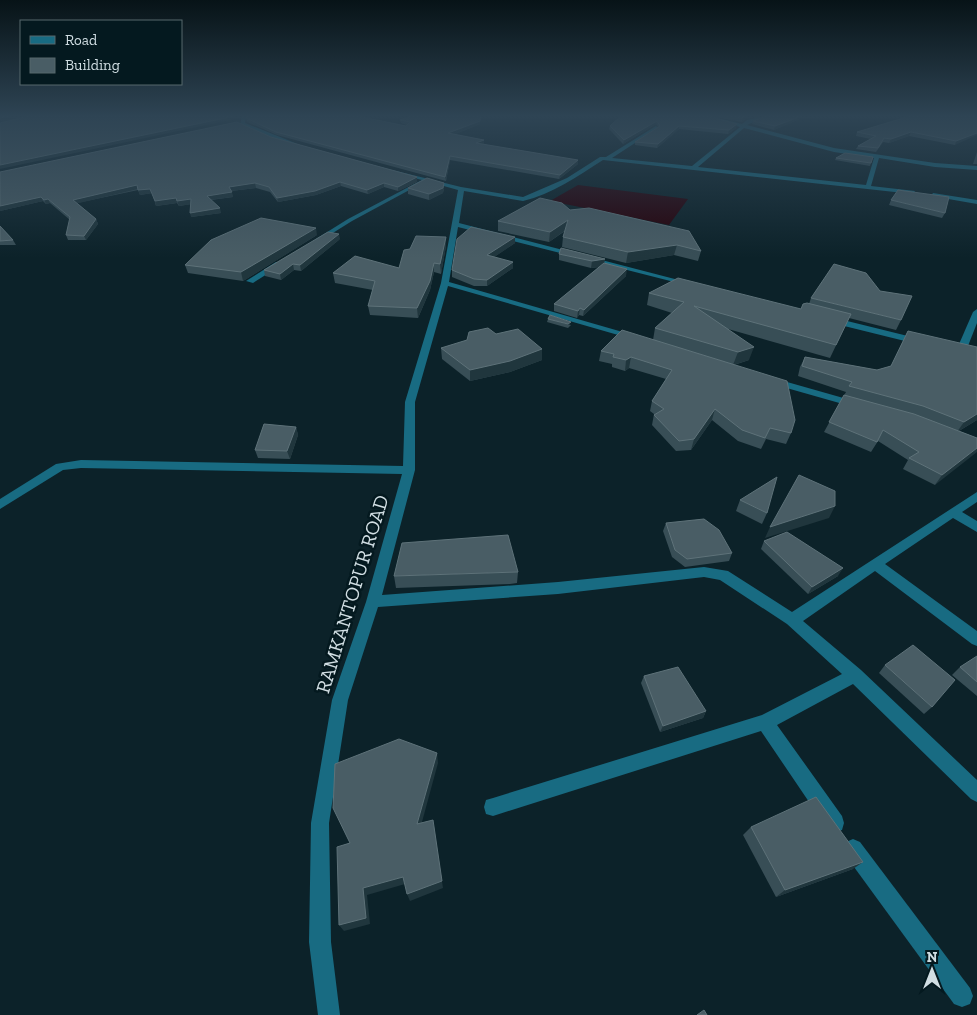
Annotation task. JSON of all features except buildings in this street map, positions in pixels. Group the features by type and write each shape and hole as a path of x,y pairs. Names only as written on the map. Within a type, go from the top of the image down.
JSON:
{"street":[{"path":"367,164 461,189 523,199 530,198 569,179 592,163"},
{"path":"653,163 921,193"},
{"path":"692,168 698,163"},
{"path":"868,187 875,163"},
{"path":"938,163 977,168"},
{"path":"311,245 350,220 427,180"},
{"name":"RAMKANTOPUR ROAD","path":"329,1015 320,942 320,823 340,700 373,602 409,470 410,402 445,283 461,189"},
{"path":"930,194 977,202"},
{"path":"455,224 702,287"},
{"path":"250,281 288,258"},
{"path":"445,283 645,341"},
{"path":"961,351 977,312"},
{"path":"823,318 934,345"},
{"path":"766,379 870,408"},
{"path":"0,505 60,467 81,464 409,470"},
{"path":"792,620 977,496"},
{"path":"954,513 977,527"},
{"path":"875,564 977,638"},
{"path":"373,602 558,588 704,572 723,575 792,620 855,675 977,793"},
{"path":"492,807 765,722 855,675"},
{"path":"765,722 878,886 962,996"}],"shaded area":[{"path":"578,185 688,199 669,225 550,201"}]}
